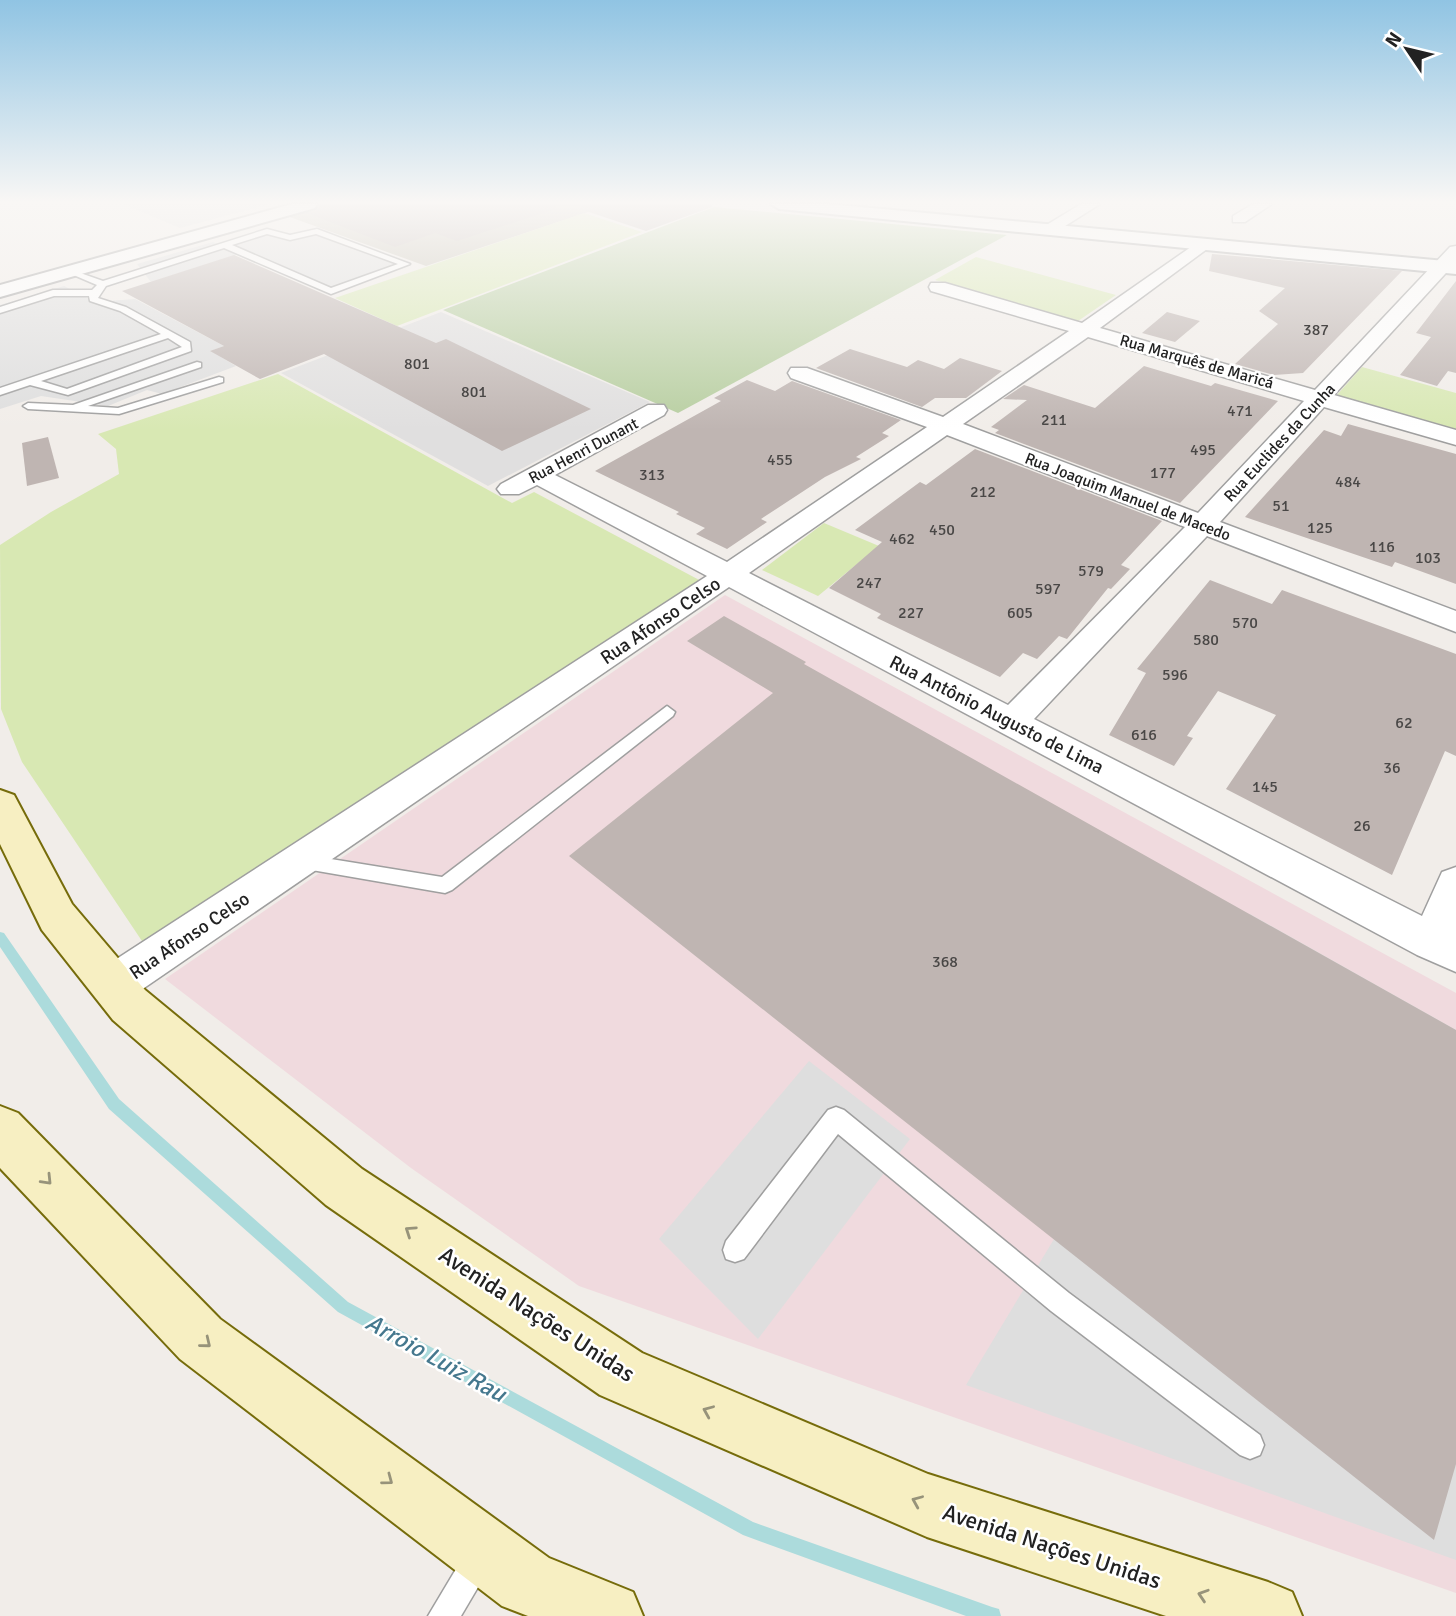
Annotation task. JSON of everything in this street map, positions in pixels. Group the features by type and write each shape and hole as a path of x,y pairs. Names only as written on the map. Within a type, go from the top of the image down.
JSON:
{"main road":[{"name":"Avenida Nações Unidas","path":"0,806 57,917 129,1005 344,1187 621,1374 928,1506 1268,1616"},
{"path":"0,1131 200,1339 526,1582 609,1616"}],"street":[{"path":"0,293 44,279"},
{"name":"Rua Afonso Celso","path":"113,985 729,574 1154,279"},
{"name":"Rua Euclides da Cunha","path":"1012,721 1202,525 1320,397 1437,279"},
{"name":"Rua Marquês de Maricá","path":"938,287 1456,438"},
{"name":"Rua Joaquim Manuel de Macedo","path":"799,373 946,426 1456,622"},
{"name":"Rua Henri Dunant","path":"523,482 656,410"},
{"name":"Rua Antônio Augusto de Lima","path":"523,482 729,574 1444,948"},
{"path":"1444,948 1456,883"}],"lane":[{"path":"92,279 103,284"},
{"path":"31,382 68,392 187,349 187,344 118,306 93,299 94,293 103,284 117,279"},
{"path":"304,279 331,291 363,279"},
{"path":"0,293 94,293"},
{"path":"0,310 53,293"},
{"path":"0,392 170,334"},
{"path":"70,409 197,365"},
{"path":"28,405 119,411 219,380"},
{"path":"300,861 445,885 667,712"},
{"path":"735,1250 836,1118 1060,1302 1250,1446"},
{"path":"443,1616 484,1551"}],"shaded area":[{"path":"304,279 365,279 331,291"},
{"path":"64,286 95,302 135,299 224,346 211,351 236,366 162,394 147,390 108,406 41,396 0,409 0,305"},
{"path":"441,312 650,402 488,486 281,373"},
{"path":"725,595 1456,993 1456,1593 579,1286 411,1168 165,979"},
{"path":"1250,914 1456,1030 1456,1560 966,1385"},
{"path":"809,1061 910,1139 758,1339 659,1239"}],"green space":[{"path":"389,279 518,279 397,326 335,298"},
{"path":"523,279 925,279 678,413 443,310"},
{"path":"1059,279 1116,295 1078,321 935,280"},
{"path":"1362,367 1456,393 1456,431 1336,396"},
{"path":"278,374 512,503 534,492 703,582 148,950 22,762 1,709 0,545 51,512 119,474 116,449 98,434"},
{"path":"824,523 879,546 818,596 762,570"}],"building":[{"path":"158,279 290,279 436,343 446,339 591,409 502,451 324,354 260,379 210,351 224,346 122,291"},
{"path":"1247,279 1394,279 1303,373 1274,375 1235,364 1278,324 1259,311 1285,288"},
{"path":"1456,281 1456,373 1448,371 1437,386 1400,375 1431,337 1416,333"},
{"path":"1167,312 1200,321 1175,342 1142,333"},
{"path":"850,349 907,367 918,360 944,369 960,358 1002,371 966,398 935,398 922,407 816,368"},
{"path":"1144,366 1211,386 1215,383 1278,401 1180,503 995,433 999,430 991,427 1027,400 1003,399 1024,385 1095,408"},
{"path":"747,380 775,391 792,381 901,420 882,433 889,436 856,457 861,459 825,477 761,519 767,522 727,549 696,534 705,528 676,514 679,512 595,471 721,401 714,398"},
{"path":"1348,424 1456,454 1456,584 1395,562 1392,567 1245,517 1324,430 1341,436"},
{"path":"48,437 59,478 27,486 22,443"},
{"path":"975,449 1162,521 1121,565 1130,569 1111,589 1108,588 1067,639 1059,636 1037,659 1023,653 1000,677 877,618 881,614 829,588 882,542 855,530 920,482 926,485"},
{"path":"1210,580 1272,604 1282,590 1456,654 1456,756 1445,751 1392,875 1226,789 1276,715 1218,691 1187,736 1193,738 1174,766 1109,735 1146,673 1137,669"},
{"path":"724,616 806,662 804,664 1456,1030 1456,1464 1434,1540 569,856 773,693 687,641"}],"waterway":[{"name":"Arroio Luiz Rau","path":"0,937 114,1104 343,1307 749,1529 992,1616"}]}
